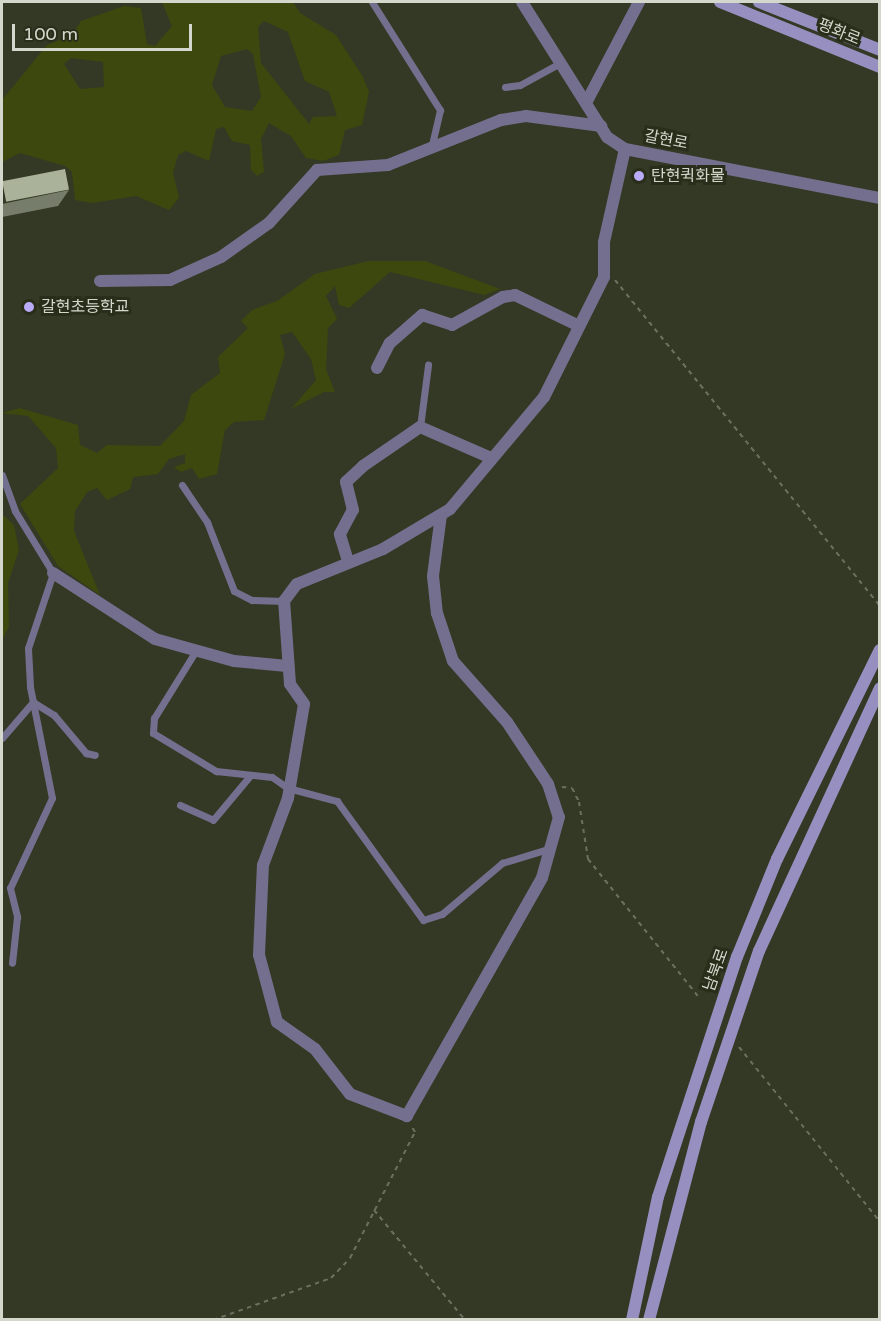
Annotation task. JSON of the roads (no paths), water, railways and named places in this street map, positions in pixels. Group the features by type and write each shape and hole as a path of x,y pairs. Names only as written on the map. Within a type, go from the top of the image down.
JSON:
{"main road":[{"name":"평화로","path":"720,2 879,67"},
{"name":"평화로","path":"759,2 879,50"},
{"name":"남북로","path":"632,1320 658,1197 737,957 782,848 879,650"},
{"path":"649,1320 695,1142 759,951 879,688"}],"street":[{"name":"갈현로","path":"522,2 601,126 625,149 879,198"},
{"path":"586,103 639,2"},
{"path":"100,281 170,280 221,257 269,223 316,170 388,165 432,145 526,116 601,126"},
{"path":"441,515 433,576 437,613 453,661 507,723 548,784 559,817 553,848 542,878 407,1116 350,1094 315,1049 277,1022 259,955 258,919 263,865 288,788 304,704 290,684 284,601 297,584 348,561 383,549 441,515 489,457 544,397 604,277 604,242 625,149"},
{"path":"377,368 390,343 422,315 452,325 503,297 515,295 579,326"},
{"path":"348,561 340,534 353,510 346,482 420,427 489,457"},
{"path":"52,573 155,639 195,652 287,666"}],"lane":[{"path":"372,2 440,110 432,145"},
{"path":"505,87 520,86 560,63"},
{"path":"420,427 428,365"},
{"path":"2,475 15,512 52,573 28,648 33,702 52,798 10,888 17,917 12,963"},
{"path":"182,485 207,522 234,591 252,600 284,601"},
{"path":"195,652 154,718 153,734 216,771 249,777 272,777 288,788 337,801 423,920 442,914 502,863 553,848"},
{"path":"2,738 33,702"},
{"path":"33,702 54,715 86,753 95,756"},
{"path":"180,804 213,820 249,777"}],"place":[{"name":"탄현퀵화물","path":"639,176"},
{"name":"갈현초등학교","path":"29,307"}]}
